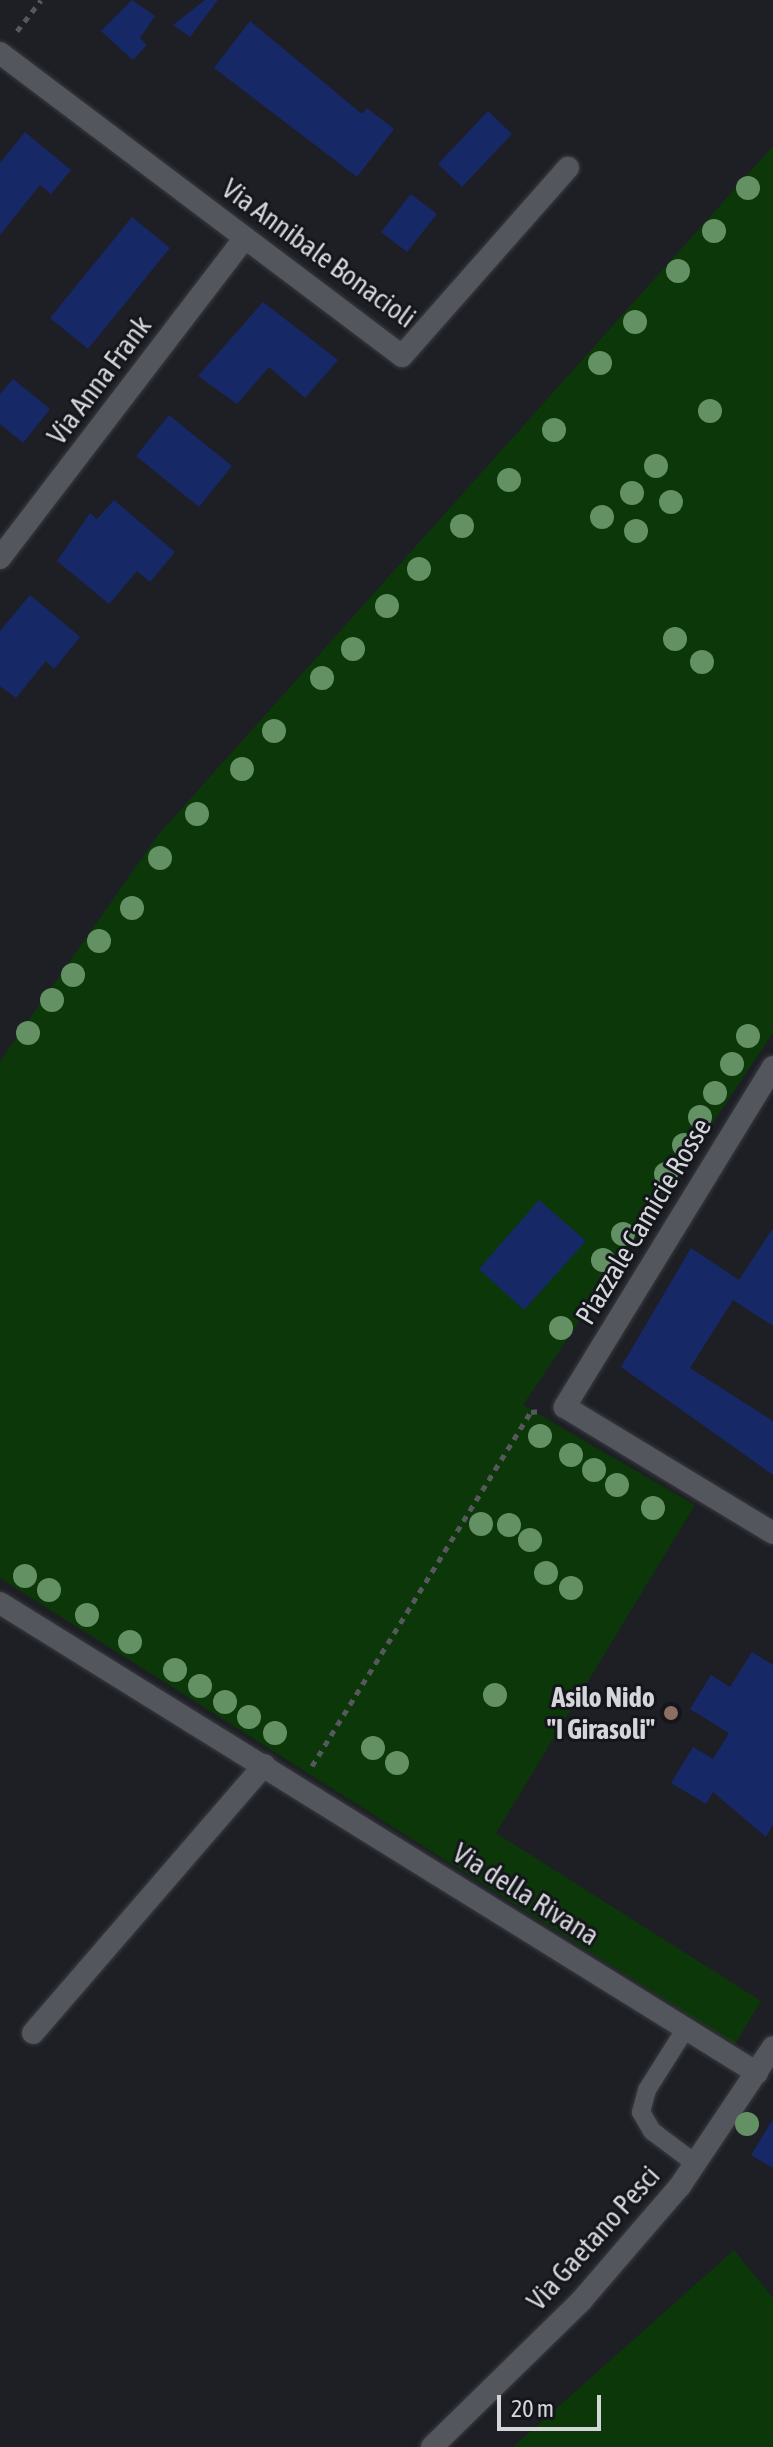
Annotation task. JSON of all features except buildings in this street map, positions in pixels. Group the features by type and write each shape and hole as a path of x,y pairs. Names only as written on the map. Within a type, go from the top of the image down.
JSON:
{"street":[{"name":"Via Annibale Bonacioli","path":"0,53 402,356 568,168"},
{"name":"Via Anna Frank","path":"0,558 245,238"},
{"name":"Piazzale Camicie Rosse","path":"565,1407 773,1067"},
{"path":"565,1407 773,1533"},
{"name":"Via della Rivana","path":"0,1603 757,2073"},
{"path":"33,2033 264,1765"},
{"name":"Via Gaetano Pesci","path":"432,2447 581,2301 696,2164 773,2047"}],"lane":[{"path":"686,2028 647,2090 641,2112 652,2131 696,2164"}],"path":[{"path":"0,53 41,0"},
{"path":"297,1786 531,1412 565,1407"}],"green space":[{"path":"773,146 773,1033 523,1405 695,1505 496,1833 761,2001 735,2044 0,1578 0,1061 158,835"},
{"path":"734,2250 773,2298 773,2447 513,2447"}],"place":[{"name":"Asilo Nido \"I Girasoli\"","path":"671,1713"}]}
